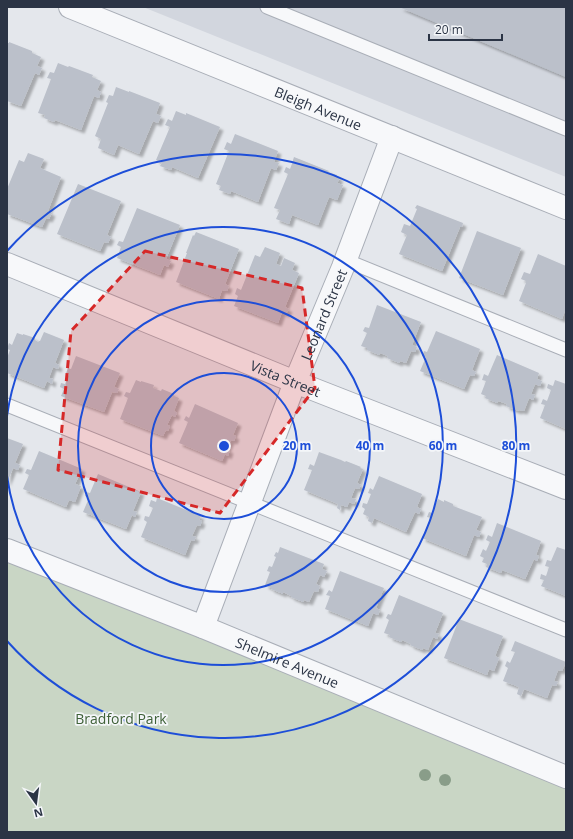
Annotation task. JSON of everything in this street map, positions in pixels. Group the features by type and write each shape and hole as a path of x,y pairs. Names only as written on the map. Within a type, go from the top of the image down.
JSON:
{"street":[{"name":"Bleigh Avenue","path":"70,7 566,208"},
{"name":"Leonard Street","path":"203,627 295,382 345,260 392,137"},
{"name":"Vista Street","path":"7,264 295,382 566,488"},
{"name":"Shelmire Avenue","path":"7,550 203,627 566,777"}],"lane":[{"path":"267,7 566,129"},
{"path":"345,260 566,350"},
{"path":"7,405 566,630"}],"highlighted area":[{"path":"145,251 302,288 315,388 220,513 58,470 71,331"}],"shaded area":[{"path":"143,7 566,7 566,177"}],"green space":[{"name":"Bradford Park","path":"7,550 566,777 566,832 7,832"}],"building":[{"path":"399,7 566,7 566,77"},
{"path":"9,42 32,51 32,53 41,57 37,66 42,68 39,75 35,73 21,106 7,101 7,43"},
{"path":"58,63 93,75 92,77 101,81 97,90 101,92 99,98 94,96 81,130 55,120 54,122 44,118 45,115 38,113 51,79 47,78 50,72 54,73"},
{"path":"116,87 160,103 156,114 161,116 158,123 153,121 139,154 118,145 114,155 98,148 101,139 95,136 108,103 106,102 109,95 113,96"},
{"path":"176,111 186,115 186,113 220,127 198,178 172,167 171,170 160,166 162,163 156,160 170,127 165,125 168,119 172,121"},
{"path":"235,134 278,151 274,162 279,163 276,170 271,168 258,202 231,191 230,194 219,190 221,186 216,184 229,151 224,149 227,142 231,144"},
{"path":"28,153 44,159 40,168 61,177 48,211 52,213 49,219 46,218 42,227 7,214 7,189 19,160 24,162"},
{"path":"294,157 337,175 337,177 340,178 337,183 343,185 337,200 329,197 318,225 292,215 289,224 276,219 280,210 274,208 288,174 284,172 286,167 290,169"},
{"path":"78,184 121,201 107,235 111,237 108,243 104,242 100,251 57,234"},
{"path":"417,205 463,223 442,271 399,254 407,235 401,232 404,224 410,226 417,209 415,208"},
{"path":"137,208 180,225 166,259 171,261 168,267 164,265 160,275 117,258 121,247 117,245 119,241 123,242"},
{"path":"477,231 521,248 503,295 459,278"},
{"path":"196,232 239,249 225,284 229,286 227,291 222,290 219,299 176,282 193,235 194,236"},
{"path":"265,247 280,253 276,264 281,266 284,258 295,263 292,270 299,273 285,307 289,309 286,314 282,312 278,323 234,306 238,296 235,294 237,288 241,290 255,255 260,257"},
{"path":"538,254 566,266 566,308 562,319 519,301 526,283 526,281 521,279 524,272 530,274"},
{"path":"377,305 421,322 412,345 417,347 415,352 411,351 406,363 400,361 399,363 387,358 388,356 380,353 379,355 361,346 367,333 363,331 365,327 369,328"},
{"path":"436,331 480,349 472,370 476,372 474,376 470,375 464,389 420,371 426,357 422,356 424,351 427,352"},
{"path":"44,332 64,340 55,363 59,365 58,369 53,367 49,378 53,379 52,384 47,381 44,388 7,373 7,358 10,350 7,349 9,343 12,345 17,333 35,338 38,342 40,341"},
{"path":"497,355 539,373 537,379 542,381 540,386 535,384 531,394 535,395 533,400 529,398 524,411 518,411 506,406 507,404 498,401 497,403 485,398 486,396 481,394 486,381 482,380 484,374 488,376"},
{"path":"76,356 120,373 114,387 119,389 117,393 112,392 104,412 61,396 64,389 60,387 61,383 65,384 69,374 66,373 68,368 71,369"},
{"path":"136,380 154,385 153,388 161,391 162,389 179,398 174,411 177,413 175,417 172,415 167,425 170,426 168,431 166,430 163,436 120,419 128,398 124,396 126,392 130,393"},
{"path":"555,380 566,384 566,429 540,418 545,405 541,404 543,399 547,401 551,390 547,388 548,384 553,386"},
{"path":"195,404 238,423 233,435 236,436 234,441 231,440 227,449 230,450 228,456 225,454 222,461 179,443 188,422 184,420 186,416 189,418"},
{"path":"7,438 23,444 15,463 20,465 18,470 13,468 7,483"},
{"path":"39,451 82,469 75,484 81,486 75,502 69,500 66,507 23,489 29,475 25,473 27,469 31,470"},
{"path":"319,452 345,462 346,461 363,469 357,483 361,485 359,489 355,488 351,498 356,499 354,504 349,502 347,507 341,505 340,510 337,508 338,504 304,490 312,470 308,469 310,464 314,466"},
{"path":"98,474 141,492 133,511 137,512 135,517 132,515 126,529 83,512 89,498 85,496 86,492 90,493"},
{"path":"379,476 422,494 417,507 421,509 419,514 415,512 406,532 374,518 372,523 368,521 369,517 363,514 365,509 362,507 363,503 367,504 371,494 368,493 370,488 373,490"},
{"path":"157,498 201,516 199,520 202,521 200,526 197,525 192,536 196,537 194,541 191,540 185,555 141,537 147,522 144,520 145,516 149,517 153,508 149,506 151,500 156,502"},
{"path":"438,499 444,502 444,500 453,504 453,506 482,517 476,530 481,532 479,537 474,535 466,556 422,538 431,518 427,517 429,512 432,513"},
{"path":"497,523 541,541 536,555 539,556 537,561 534,559 525,579 502,570 501,573 486,567 487,564 482,562 484,558 480,556 483,549 486,551 490,542 486,540 488,535 492,537"},
{"path":"280,547 324,564 322,569 327,571 324,577 320,575 316,584 320,586 318,592 314,591 309,602 304,600 303,602 283,592 283,594 271,589 265,585 270,572 267,571 269,566 272,567 276,557 274,556 276,552 278,553"},
{"path":"557,547 566,550 566,596 541,586 544,580 540,579 541,574 546,576 549,567 545,566 547,560 551,561"},
{"path":"340,571 384,588 376,608 380,610 378,615 373,613 368,626 325,609 330,596 326,595 329,590 332,592"},
{"path":"399,595 443,613 435,633 439,634 437,639 433,637 428,650 423,648 422,650 402,640 401,642 384,633 389,620 386,618 388,614 391,615"},
{"path":"459,619 503,636 495,656 499,658 494,671 489,669 487,675 444,658"},
{"path":"515,641 566,662 562,671 558,670 554,681 558,682 556,686 552,685 547,698 524,689 521,696 517,694 519,687 503,681 508,668 505,666 507,661 510,663 515,652 511,651"}]}
